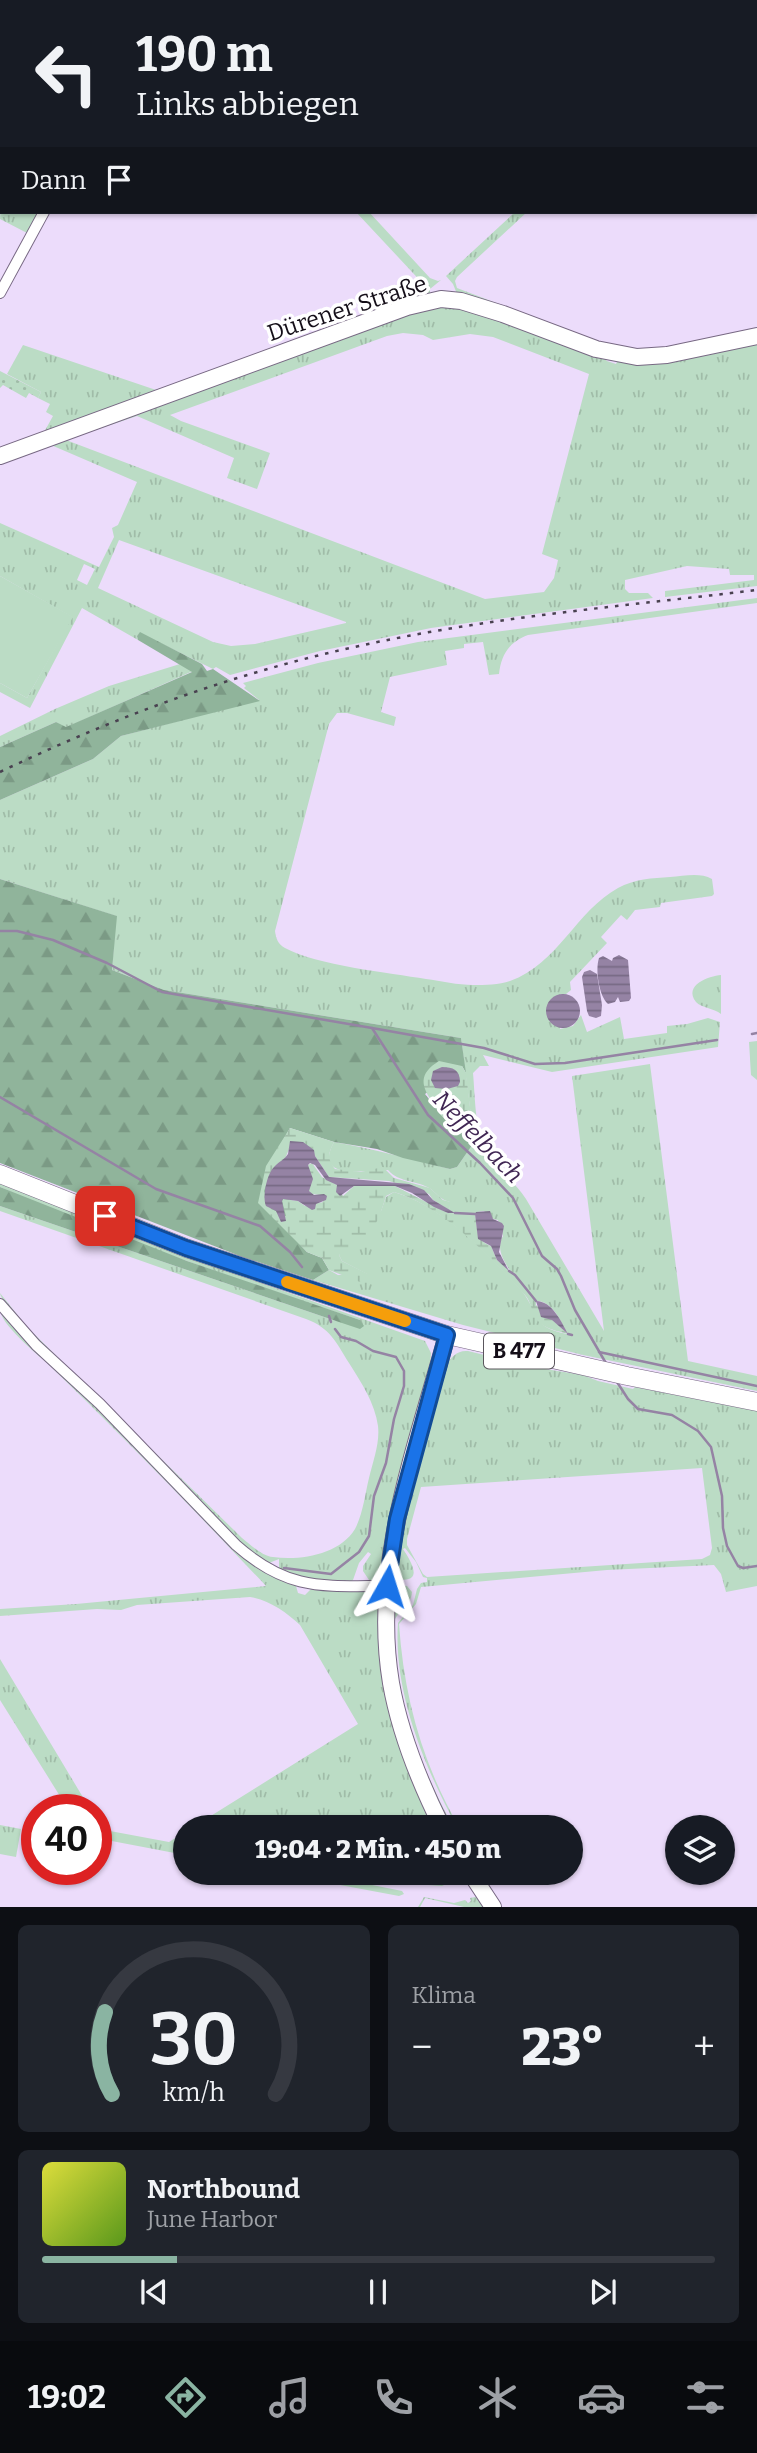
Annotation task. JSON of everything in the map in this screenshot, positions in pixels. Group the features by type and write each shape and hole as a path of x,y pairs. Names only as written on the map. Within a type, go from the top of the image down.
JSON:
{"main road":[{"name":"B 477","path":"0,1174 186,1248 447,1335 757,1402"}],"street":[{"path":"0,293 43,214"},
{"name":"Dürener Straße","path":"0,456 407,307 433,300 472,304 596,349 629,356 667,355 757,336"},
{"path":"0,1304 36,1345 100,1404 229,1538 254,1560 283,1577 303,1583 338,1587 387,1586"},
{"path":"437,1815 411,1758 395,1700 387,1640 387,1586 397,1519 447,1335"},
{"path":"479,1885 493,1907"}],"green space":[{"path":"0,214 40,214 27,233 0,219"},
{"path":"358,214 371,214 430,278 441,280 430,289 430,294 43,434 53,416 46,412 50,404 38,398 41,392 7,374 23,345 159,391 424,293 427,288"},
{"path":"513,214 525,214 457,277 457,288 599,342 628,349 662,348 757,328 757,332 671,350 628,352 590,343 457,294 446,276"},
{"path":"453,305 602,356 616,364 618,360 757,340 757,586 665,597 665,591 754,580 754,575 730,575 729,569 687,566 625,580 625,589 629,593 648,593 653,598 431,628 320,651 230,675 140,633 138,640 82,608 30,708 0,692 0,683 27,698 72,617 0,576 0,523 99,567 114,537 112,528 118,525 137,482 51,445 135,411 140,414 144,409 408,311","holes":["403,333 423,335 433,340 470,334 493,337 589,374 542,554 558,560 554,578 544,592 485,599 66,440 137,416 234,458 227,478 257,489 270,453 170,415 387,336","119,540 346,623 255,644 231,646 213,642 98,588","84,564 95,569 87,585 77,580"]},
{"path":"0,371 41,392 38,398 29,393 26,398 3,385 0,388"},
{"path":"0,576 73,617 27,698 0,683"},
{"path":"757,598 757,603 528,635 507,650 499,674 489,675 483,642 464,644 464,648 445,651 447,665 390,677 381,712 396,717 394,726 347,713 337,713 329,724 275,931 278,941 285,948 334,964 455,984 497,984 527,973 541,963 590,910 624,885 686,875 712,879 712,896 661,903 660,907 635,910 627,920 621,915 601,937 607,943 570,982 571,990 560,994 560,1029 573,1026 581,1015 587,1032 620,1017 624,1039 667,1033 667,1026 708,1018 720,1022 718,1047 552,1072 483,1055 489,1066 480,1066 473,1073 475,1103 483,1146 526,1199 604,1331 572,1076 650,1064 688,1361 757,1376 757,1391 583,1355 463,1325 313,1280 329,1270 338,1275 367,1274 342,1261 339,1255 381,1211 386,1197 394,1192 430,1208 463,1232 520,1289 541,1323 567,1334 555,1312 547,1304 536,1301 504,1261 500,1244 503,1236 498,1220 484,1211 475,1214 455,1213 449,1210 450,1202 431,1189 397,1177 388,1170 345,1171 330,1163 329,1155 334,1142 450,1169 457,1167 475,1141 470,1127 472,1124 461,1038 164,990 112,970 116,916 0,879 0,800 93,759 121,736 259,700 244,688 246,686 243,683 318,663 418,642"},
{"path":"140,632 202,664 207,671 213,669 260,701 121,736 93,759 0,800 0,747 56,722 66,727 192,672 138,640"},
{"path":"180,664 193,671 65,728 56,722 0,747 0,736 55,709 109,686"},
{"path":"0,879 117,916 112,970 164,990 461,1038 466,1073 462,1066 425,1094 444,1118 470,1127 475,1141 457,1167 450,1169 377,1149 334,1142 290,1128 282,1142 295,1239 307,1252 322,1258 329,1270 313,1280 240,1256 0,1163"},
{"path":"721,975 721,1014 698,1004 693,991 704,979"},
{"path":"757,1041 757,1080 751,1075 749,1042"},
{"path":"439,1061 462,1066 466,1073 472,1124 470,1127 446,1119 426,1091 425,1076"},
{"path":"290,1128 334,1142 329,1156 335,1169 361,1172 383,1167 394,1178 430,1188 443,1200 451,1202 449,1210 433,1200 429,1194 389,1181 329,1177 315,1156 289,1149 285,1159 269,1177 264,1191 271,1209 279,1215 286,1216 283,1199 298,1201 305,1206 323,1202 321,1195 311,1194 309,1191 308,1165 312,1163 322,1177 337,1185 343,1196 354,1186 395,1186 448,1213 475,1214 480,1237 491,1246 497,1260 515,1275 536,1301 536,1305 568,1334 548,1328 539,1322 526,1296 464,1234 430,1209 394,1192 386,1196 375,1225 365,1238 339,1255 342,1261 368,1274 360,1282 329,1270 322,1258 307,1252 258,1203 266,1166"},
{"path":"0,1183 148,1243 425,1341 431,1353 430,1369 380,1577 369,1580 363,1571 363,1566 371,1554 368,1552 359,1563 353,1580 348,1583 311,1581 279,1570 279,1559 269,1563 247,1549 70,1375 10,1309 0,1293 27,1327 242,1538 273,1557 296,1558 330,1550 348,1538 355,1529 364,1504 377,1445 376,1417 363,1385 327,1331 306,1319 0,1211 0,1206 336,1321 360,1320 133,1241 0,1187"},
{"path":"0,1187 187,1261 360,1320 364,1326 360,1329 0,1206"},
{"path":"0,1309 236,1549 296,1586 298,1593 305,1595 311,1589 363,1589 374,1591 380,1596 381,1625 434,1815 212,1815 358,1724 300,1625 270,1604 250,1597 137,1605 121,1610 97,1609 0,1616 0,1609 266,1586 131,1446 20,1338"},
{"path":"468,1351 533,1367 583,1375 633,1389 635,1387 757,1411 757,1586 726,1592 721,1574 714,1565 607,1570 421,1587 416,1604 399,1624 401,1651 417,1729 451,1815 423,1755 414,1729 406,1702 398,1649 398,1623 413,1605 417,1589 421,1583 427,1582 427,1578 423,1577 405,1548 403,1549 414,1570 413,1575 406,1580 397,1579 395,1576 400,1521 446,1366 461,1352","holes":["702,1468 712,1548 710,1555 702,1559 427,1577 407,1545 407,1539 421,1487"]},
{"path":"397,1585 407,1586 412,1592 409,1602 393,1625 402,1698 423,1764 447,1815 442,1815 425,1779 401,1704 390,1610"},
{"path":"0,1659 81,1794 59,1794 0,1700"},
{"path":"0,1825 21,1829 16,1857 0,1854"},
{"path":"112,1831 169,1842 173,1840 173,1853 112,1841"},
{"path":"340,1885 372,1885 402,1891 404,1894 399,1896"},
{"path":"424,1897 454,1903 465,1900 468,1903 470,1898 475,1897 487,1907 464,1907 425,1898 418,1907"}],"shaded area":[{"path":"619,955 628,960 631,998 629,1001 620,1002 618,997 615,1002 608,1004 602,995 599,982 599,958 603,956 612,961"},
{"path":"590,970 597,974 602,1005 601,1016 596,1018 589,1016 587,1011 582,977 584,972"},
{"path":"563,994 575,999 580,1011 575,1023 563,1028 551,1023 546,1011 551,999"},
{"path":"442,1067 457,1072 460,1078 458,1086 435,1088 431,1080 433,1071"},
{"path":"290,1141 303,1142 314,1150 329,1177 409,1184 424,1190 433,1200 455,1213 434,1207 395,1186 354,1186 340,1196 336,1192 337,1185 326,1180 315,1165 310,1163 308,1165 313,1179 309,1191 314,1195 324,1194 327,1196 326,1200 316,1204 312,1210 298,1201 283,1199 286,1221 281,1222 276,1211 266,1206 265,1191 272,1169 288,1154"},
{"path":"490,1211 493,1219 504,1226 499,1252 509,1271 497,1260 491,1246 478,1239 475,1214"},
{"path":"536,1301 551,1308 568,1334 552,1320 541,1317"}],"waterway":[{"name":"Neffelbach","path":"0,931 17,931 53,940 107,963 162,992 372,1028 428,1115 513,1198 542,1256 561,1276 575,1310 607,1365"},
{"path":"372,1028 484,1048 535,1064 565,1063 717,1040"},
{"path":"752,1034 757,1033"},
{"path":"0,1097 156,1189 260,1226 290,1252 302,1267"},
{"path":"455,1213 475,1214"},
{"path":"509,1271 536,1301"},
{"path":"329,1316 331,1322"},
{"path":"284,1568 331,1574 359,1552 369,1536 374,1496 386,1463 394,1419 404,1386 404,1371 396,1357 373,1351 356,1341 341,1337 335,1329"},
{"path":"568,1334 572,1335"},
{"path":"599,1352 757,1386"},
{"name":"Neffelbach","path":"617,1382 638,1409 672,1415 698,1431 711,1447 722,1496 723,1528 727,1546 738,1566 757,1566"}],"railway":[{"path":"0,772 87,733 176,698 312,657 458,627 757,590"}],"slow traffic":[{"path":"287,1282 405,1321"}],"route":[{"path":"105,1216 186,1248 447,1335 397,1519 387,1586"}]}
